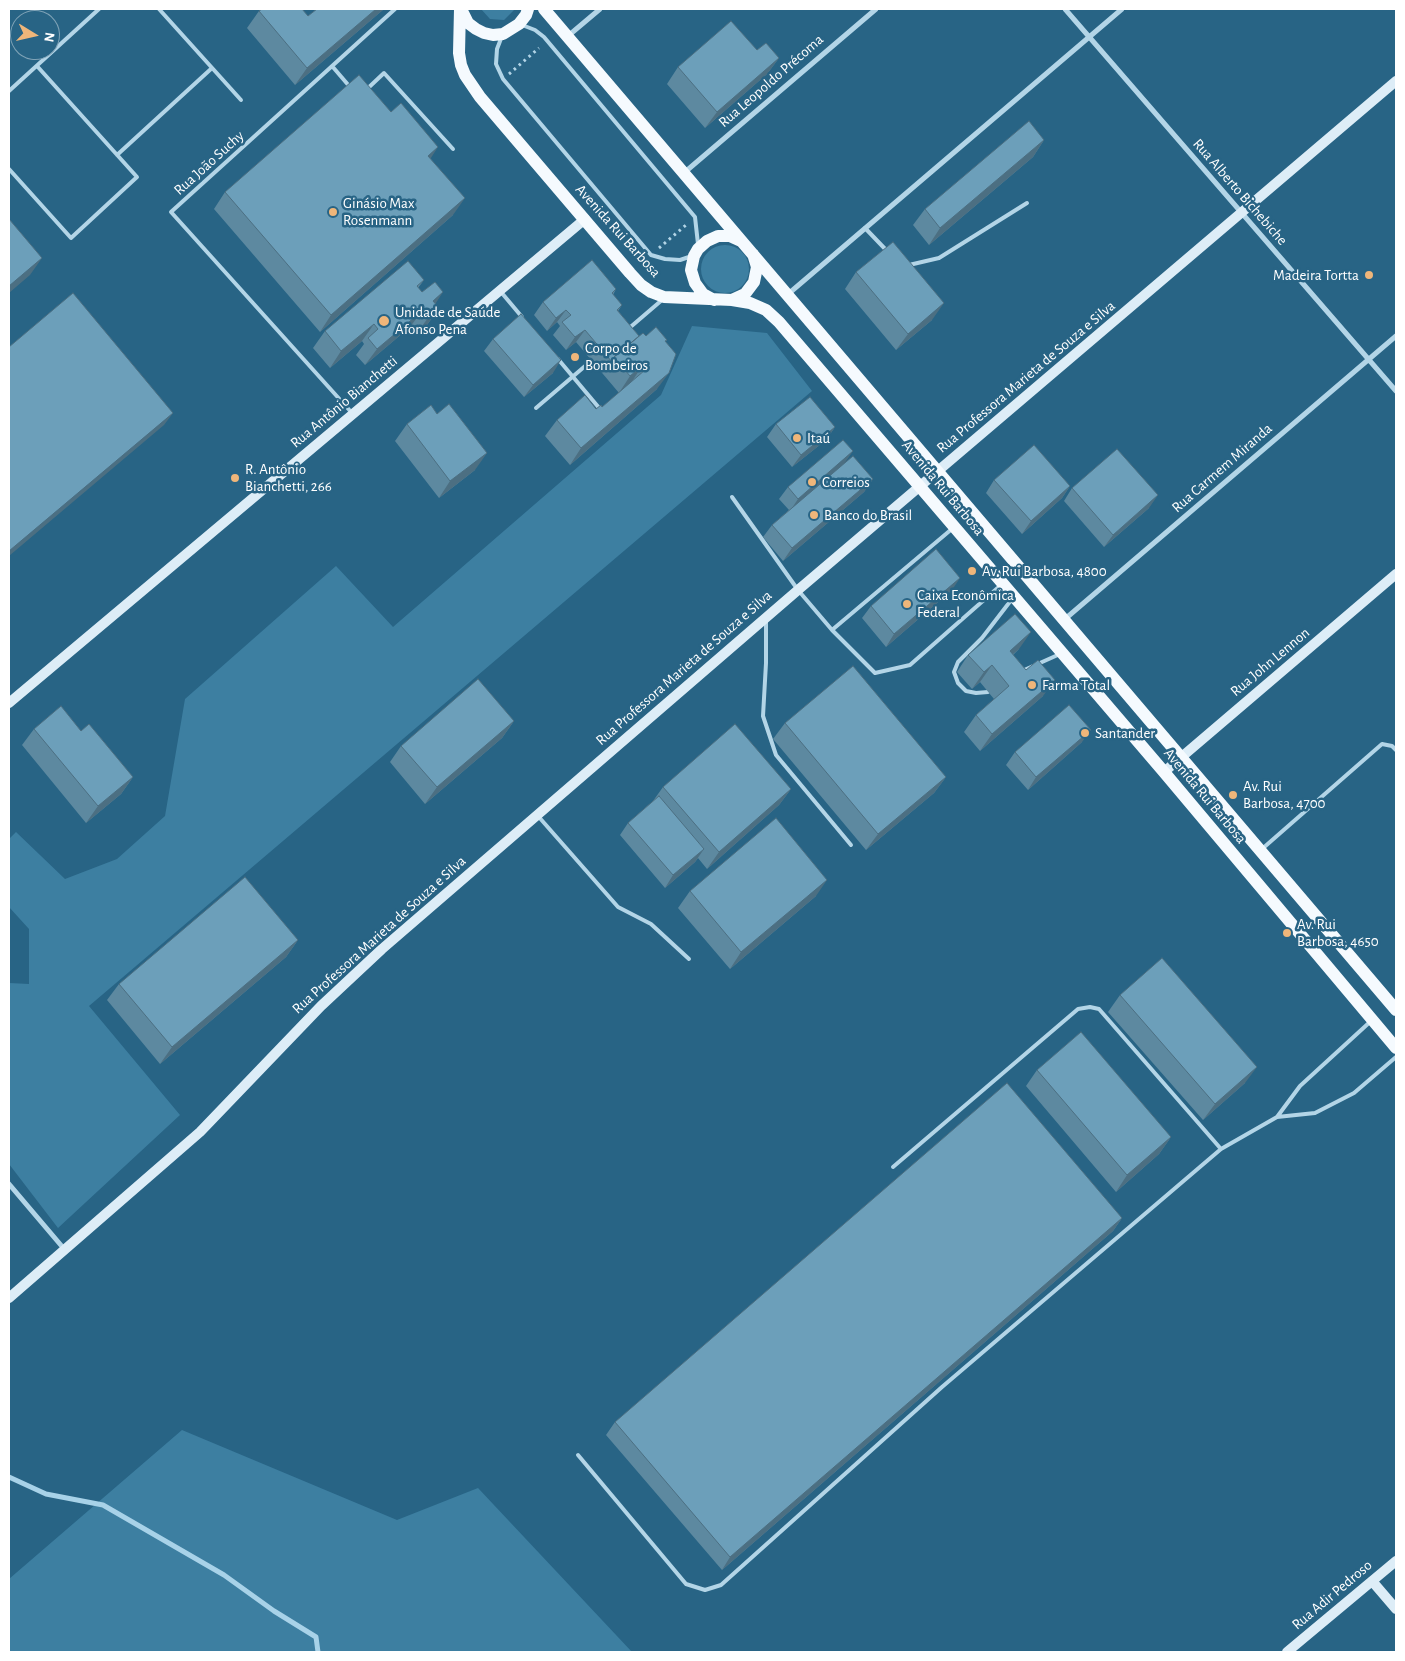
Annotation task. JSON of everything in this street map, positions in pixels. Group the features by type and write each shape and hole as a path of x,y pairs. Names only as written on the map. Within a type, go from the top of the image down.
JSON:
{"main road":[{"path":"461,9 468,23 476,29 484,33 503,34 520,24 528,9"},
{"name":"Avenida Rui Barbosa","path":"461,9 459,53 460,65 465,75 480,97 641,285 651,292 665,297 732,300 750,304 766,310 779,322 1003,583 1061,654 1164,772 1396,1048"},
{"name":"Avenida Rui Barbosa","path":"544,9 752,253 786,296 939,471 1396,1010"},
{"path":"716,300 703,294 695,283 691,270 696,252 707,241 718,236 730,236 741,241"},
{"path":"732,300 745,294 754,282 756,267 752,253"}],"street":[{"path":"568,37 600,9"},
{"name":"Rua Leopoldo Précoma","path":"683,174 876,9"},
{"name":"Rua Alberto Bichebiche","path":"1065,9 1396,391"},
{"path":"786,296 1122,9"},
{"name":"Rua Professora Marieta de Souza e Silva","path":"9,1298 200,1132 293,1033 350,978 537,814 1396,80"},
{"name":"Rua Antônio Bianchetti","path":"9,703 584,219"},
{"name":"Rua Carmem Miranda","path":"1065,620 1396,336"},
{"name":"Rua John Lennon","path":"1164,772 1396,574"},
{"path":"9,1184 65,1250"},
{"name":"Rua Adir Pedroso","path":"1287,1652 1396,1560"},
{"path":"1372,1581 1396,1609"}],"lane":[{"path":"9,92 99,9"},
{"path":"158,9 241,100"},
{"name":"Rua João Suchy","path":"353,414 171,212 395,9"},
{"path":"503,34 496,49 496,64 503,79 651,255 665,259 680,260 696,252 699,238 695,217 544,37 535,30 520,24"},
{"path":"9,169 71,238 137,177 37,66"},
{"path":"332,66 352,89"},
{"path":"117,155 212,68"},
{"path":"359,96 384,73 453,149"},
{"path":"901,260 908,265 939,258 1027,203"},
{"path":"866,228 893,255"},
{"path":"499,290 524,319"},
{"path":"626,331 665,297"},
{"path":"554,355 600,409"},
{"path":"536,408 591,360"},
{"path":"732,497 798,590 832,630 876,673 910,665 1003,583"},
{"path":"832,630 954,526"},
{"path":"988,692 976,693 966,691 958,683 954,672 958,662 982,638 1014,597"},
{"path":"766,618 763,716 776,755 851,845"},
{"path":"982,638 987,645"},
{"path":"1013,674 1061,654"},
{"path":"1261,850 1382,744 1392,746 1396,750"},
{"path":"537,814 618,907 651,924 689,959"},
{"path":"893,1167 1078,1009 1090,1007 1099,1009 1222,1149"},
{"path":"578,1455 686,1584 704,1590 721,1585 942,1387 1222,1149 1277,1117 1300,1086 1372,1020"},
{"path":"1277,1117 1315,1113 1354,1094 1396,1058"}],"path":[{"path":"508,75 539,48"},
{"path":"657,250 686,225"}],"shaded area":[{"path":"481,9 515,9 504,20 490,19"},
{"path":"720,245 730,245 739,249 745,255 748,260 748,278 739,289 730,293 720,293 711,289 705,283 701,274 701,264 705,255 711,249"},
{"path":"692,326 767,333 812,391 89,1006 180,1115 58,1228 9,1164 9,983 29,984 29,929 9,907 9,839 16,832 65,879 117,859 165,816 185,699 336,566 393,627 661,395"},
{"path":"182,1430 397,1520 478,1488 632,1652 9,1652 9,1579"}],"building":[{"path":"262,9 302,9 308,16 317,9 376,9 307,68 259,11"},
{"path":"731,21 757,50 766,43 779,58 717,112 678,67"},
{"name":"Ginásio Max Rosenmann","path":"359,75 391,112 401,103 438,147 428,156 465,198 331,315 225,192"},
{"path":"1029,121 1044,140 940,228 925,209"},
{"path":"9,219 42,258 9,286"},
{"path":"893,242 944,303 908,334 856,272"},
{"path":"592,260 616,289 612,293 622,305 617,310 639,336 614,357 612,362 585,330 575,337 562,322 571,315 566,310 556,318 543,302"},
{"name":"Unidade de Saúde Afonso Pena","path":"408,261 424,280 417,286 422,292 435,282 443,292 433,301 439,308 428,318 422,311 377,349 368,338 378,329 374,324 341,351 325,331"},
{"path":"73,293 173,413 9,551 9,347"},
{"path":"521,314 561,360 533,385 493,339"},
{"path":"656,327 676,354 669,373 581,448 557,420 585,395 596,409 601,405 602,407 645,370 642,366 630,376 614,357 643,333 646,336"},
{"path":"810,397 835,427 801,455 776,424"},
{"path":"449,404 487,453 450,481 407,424 431,405 437,414"},
{"name":"Correios","path":"843,440 853,451 798,499 788,487"},
{"path":"1034,445 1070,486 1031,521 994,480"},
{"path":"1117,449 1158,495 1113,535 1072,488"},
{"name":"Banco do Brasil","path":"853,456 873,479 792,548 772,525"},
{"name":"Caixa Econômica Federal","path":"936,549 960,578 894,634 871,606"},
{"path":"1015,614 1031,632 1010,651 1026,670 1038,660 1055,680 992,734 976,715 1009,686 992,665 984,672 968,655"},
{"path":"853,666 946,777 878,834 785,723"},
{"path":"478,679 514,721 437,787 401,746"},
{"path":"1069,705 1091,730 1036,777 1015,752"},
{"path":"61,706 81,731 89,724 133,777 98,806 34,729"},
{"path":"735,724 791,789 719,852 663,787"},
{"path":"659,796 704,849 673,875 628,823"},
{"path":"776,818 827,880 741,952 690,891"},
{"path":"245,877 298,940 172,1047 119,984"},
{"path":"1162,958 1257,1067 1215,1104 1120,995"},
{"path":"1081,1032 1171,1137 1127,1175 1037,1070"},
{"path":"1007,1083 1122,1218 730,1557 615,1422"}],"waterway":[{"path":"9,1477 46,1494 103,1505 224,1575 274,1611 316,1637 318,1652"}],"place":[{"name":"Ginásio Max Rosenmann","path":"333,212"},
{"name":"Madeira Tortta","path":"1369,275"},
{"name":"Unidade de Saúde Afonso Pena","path":"384,321"},
{"name":"Corpo de Bombeiros","path":"575,357"},
{"name":"Itaú","path":"797,438"},
{"name":"R. Antônio Bianchetti, 266","path":"235,478"},
{"name":"Correios","path":"812,482"},
{"name":"Banco do Brasil","path":"814,515"},
{"name":"Av. Rui Barbosa, 4800","path":"972,571"},
{"name":"Caixa Econômica Federal","path":"907,604"},
{"name":"Farma Total","path":"1032,685"},
{"name":"Santander","path":"1085,733"},
{"name":"Av. Rui Barbosa, 4700","path":"1233,795"},
{"name":"Av. Rui Barbosa, 4650","path":"1287,933"}]}
